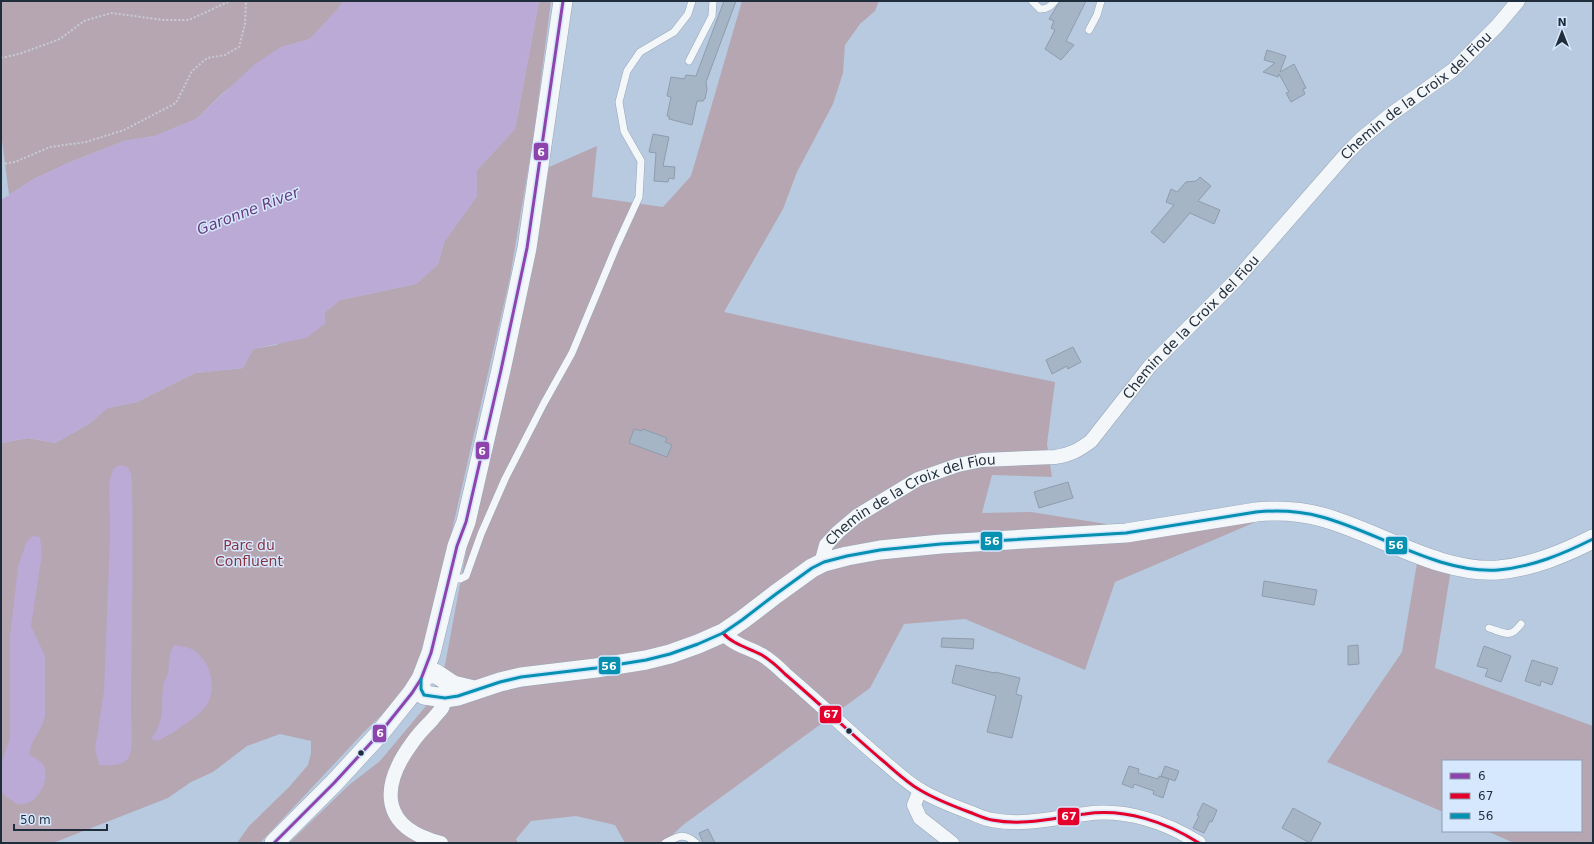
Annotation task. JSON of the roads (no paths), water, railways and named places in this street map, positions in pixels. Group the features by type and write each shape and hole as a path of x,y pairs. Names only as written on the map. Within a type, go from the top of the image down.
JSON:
{"street":[{"path":"274,843 334,783 387,738 412,712 427,682 447,635 454,578 527,248 563,1"},
{"name":"Chemin de la Croix del Fiou","path":"824,562 823,556 826,545 838,532 857,516 918,479 982,460 1066,456 1080,450 1091,441 1150,366 1236,280 1347,153 1361,139 1390,115 1453,70 1497,26 1518,1"},
{"path":"427,682 458,696 474,690 521,678 646,660 698,644 723,633 800,576 824,562 880,550 941,544 1014,541 1126,533 1277,510 1302,512 1322,517 1417,554 1456,565 1486,570 1499,570 1532,564 1566,552 1593,538"},
{"path":"723,633 727,638 762,656 786,674 848,731 920,790 955,807 991,820 1011,823 1034,823 1087,814 1108,813 1151,820 1171,827 1199,843"},
{"path":"441,843 429,840 411,832 403,826 393,811 390,799 390,787 394,774 402,759 412,743 441,708 449,692"},
{"path":"920,790 914,805 920,818 952,843"}],"lane":[{"path":"454,578 460,579 466,576 481,534 505,479 544,403 572,353 639,197 641,161 624,131 619,102 627,71 640,52 674,32 688,14 692,1"},
{"path":"689,61 712,16 713,1"},
{"path":"1032,1 1040,9 1046,9 1052,6 1054,1"},
{"path":"1089,30 1097,15 1100,1"},
{"path":"1489,628 1508,634 1515,632 1521,624"},
{"path":"665,843 680,835 690,837 696,843"}],"water":[{"name":"Garonne River","path":"343,1 539,1 515,129 477,170 477,196 444,242 438,264 416,284 340,300 325,312 325,324 306,338 253,349 243,368 195,373 137,402 107,408 89,424 55,443 28,438 1,443 1,200 34,179 68,163 124,141 155,136 196,119 255,64 281,47 310,39 338,9"},
{"path":"120,465 128,467 132,482 131,753 127,760 120,764 99,765 95,749 104,691 110,535 109,484 113,469"},
{"path":"32,536 40,537 42,554 31,626 45,656 45,716 29,754 42,763 46,775 41,790 37,796 25,804 18,804 5,795 1,790 2,762 10,738 10,638 18,567 26,543"},
{"path":"174,645 194,650 205,662 211,679 211,695 208,703 200,713 177,730 157,741 151,739 161,720 163,686 168,673 170,656"}],"park label":[{"name":"Parc du Confluent","path":"249,554"}]}
